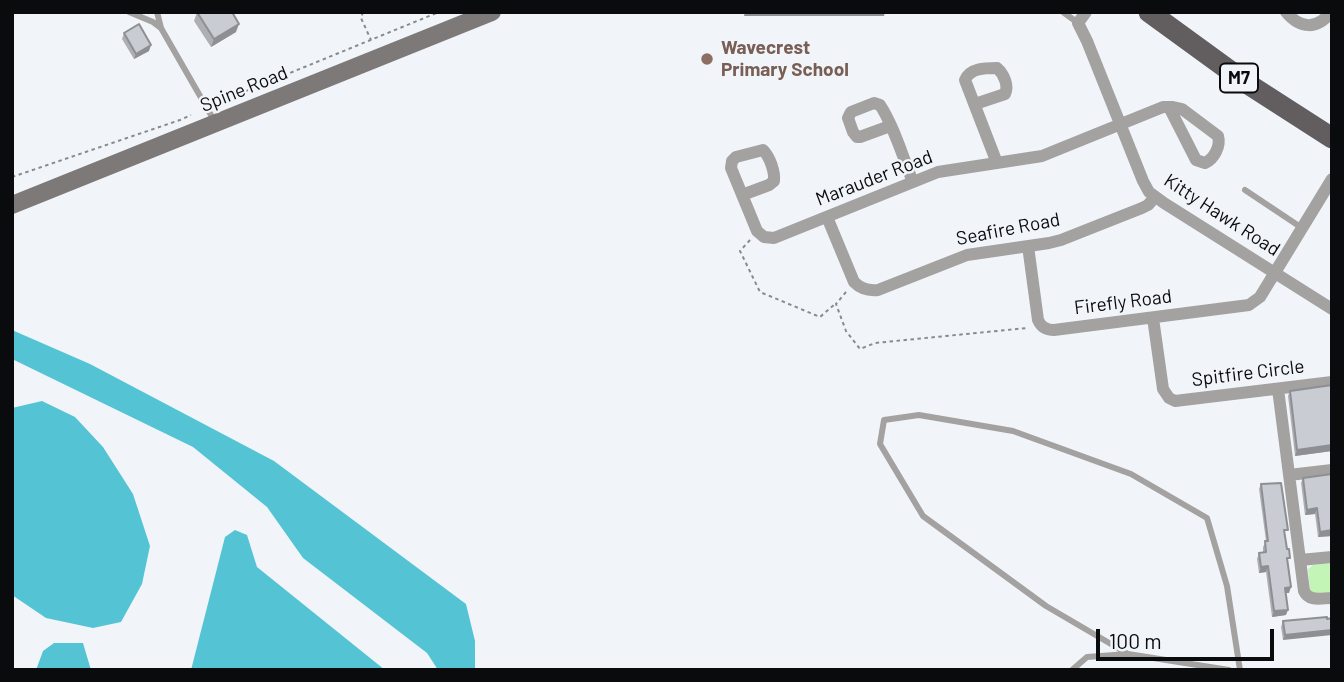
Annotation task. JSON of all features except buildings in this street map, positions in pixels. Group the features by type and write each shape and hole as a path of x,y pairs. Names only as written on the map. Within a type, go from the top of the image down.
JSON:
{"main road":[{"name":"Spine Road","path":"12,205 492,12"},
{"name":"M7","path":"1149,12 1248,84 1332,138"}],"street":[{"path":"1078,23 1086,12"},
{"path":"1286,12 1296,23 1309,26 1325,20 1331,12"},
{"name":"Kitty Hawk Road","path":"1078,23 1149,192 1332,309"},
{"path":"975,104 997,163"},
{"path":"1169,107 1182,109 1218,136 1219,146 1210,160 1205,163 1196,160 1169,107"},
{"name":"Marauder Road","path":"761,234 777,237 946,170 1042,156 1169,107"},
{"path":"890,126 913,182"},
{"name":"Firefly Road","path":"1042,326 1054,330 1249,305 1260,297 1332,179"},
{"path":"742,195 761,234"},
{"name":"Seafire Road","path":"854,282 865,290 878,290 967,255 1049,243 1142,208 1156,197"},
{"path":"827,216 854,282"},
{"path":"1028,246 1037,316 1042,326"},
{"name":"Spitfire Circle","path":"1153,318 1163,389 1166,396 1172,400 1332,382"},
{"path":"1278,389 1305,594 1312,599 1332,598"},
{"path":"1289,475 1332,470"},
{"path":"1300,560 1332,557"}],"lane":[{"path":"129,12 161,28"},
{"path":"146,12 153,22"},
{"path":"157,12 161,28 216,123"},
{"path":"1063,12 1078,23"},
{"path":"1245,190 1302,228"},
{"path":"1128,654 1046,606 923,516 880,444 884,420 919,415 1013,431 1131,474 1207,518 1227,586 1240,670"},
{"path":"1072,670 1087,657 1128,654 1229,670"}],"path":[{"path":"363,12 361,18 371,40"},
{"path":"219,102 439,12"},
{"path":"12,177 191,115"},
{"path":"761,234 740,251 761,292 820,317 836,304 854,282"},
{"path":"836,304 846,331 860,349 874,343 1042,326"}],"green space":[{"path":"1332,563 1332,594 1319,596 1310,590 1308,569 1313,565"}],"water":[{"path":"12,330 90,364 274,461 466,604 475,641 475,670 438,670 427,653 303,558 267,507 193,447 12,359"},
{"path":"42,401 75,417 103,447 133,494 150,546 142,584 121,622 93,628 46,618 12,595 12,408"},
{"path":"235,530 247,535 257,567 385,670 191,670 225,537"},
{"path":"54,643 83,643 91,670 36,670 43,651"}],"place":[{"name":"Wavecrest Primary School","path":"707,59"}]}
